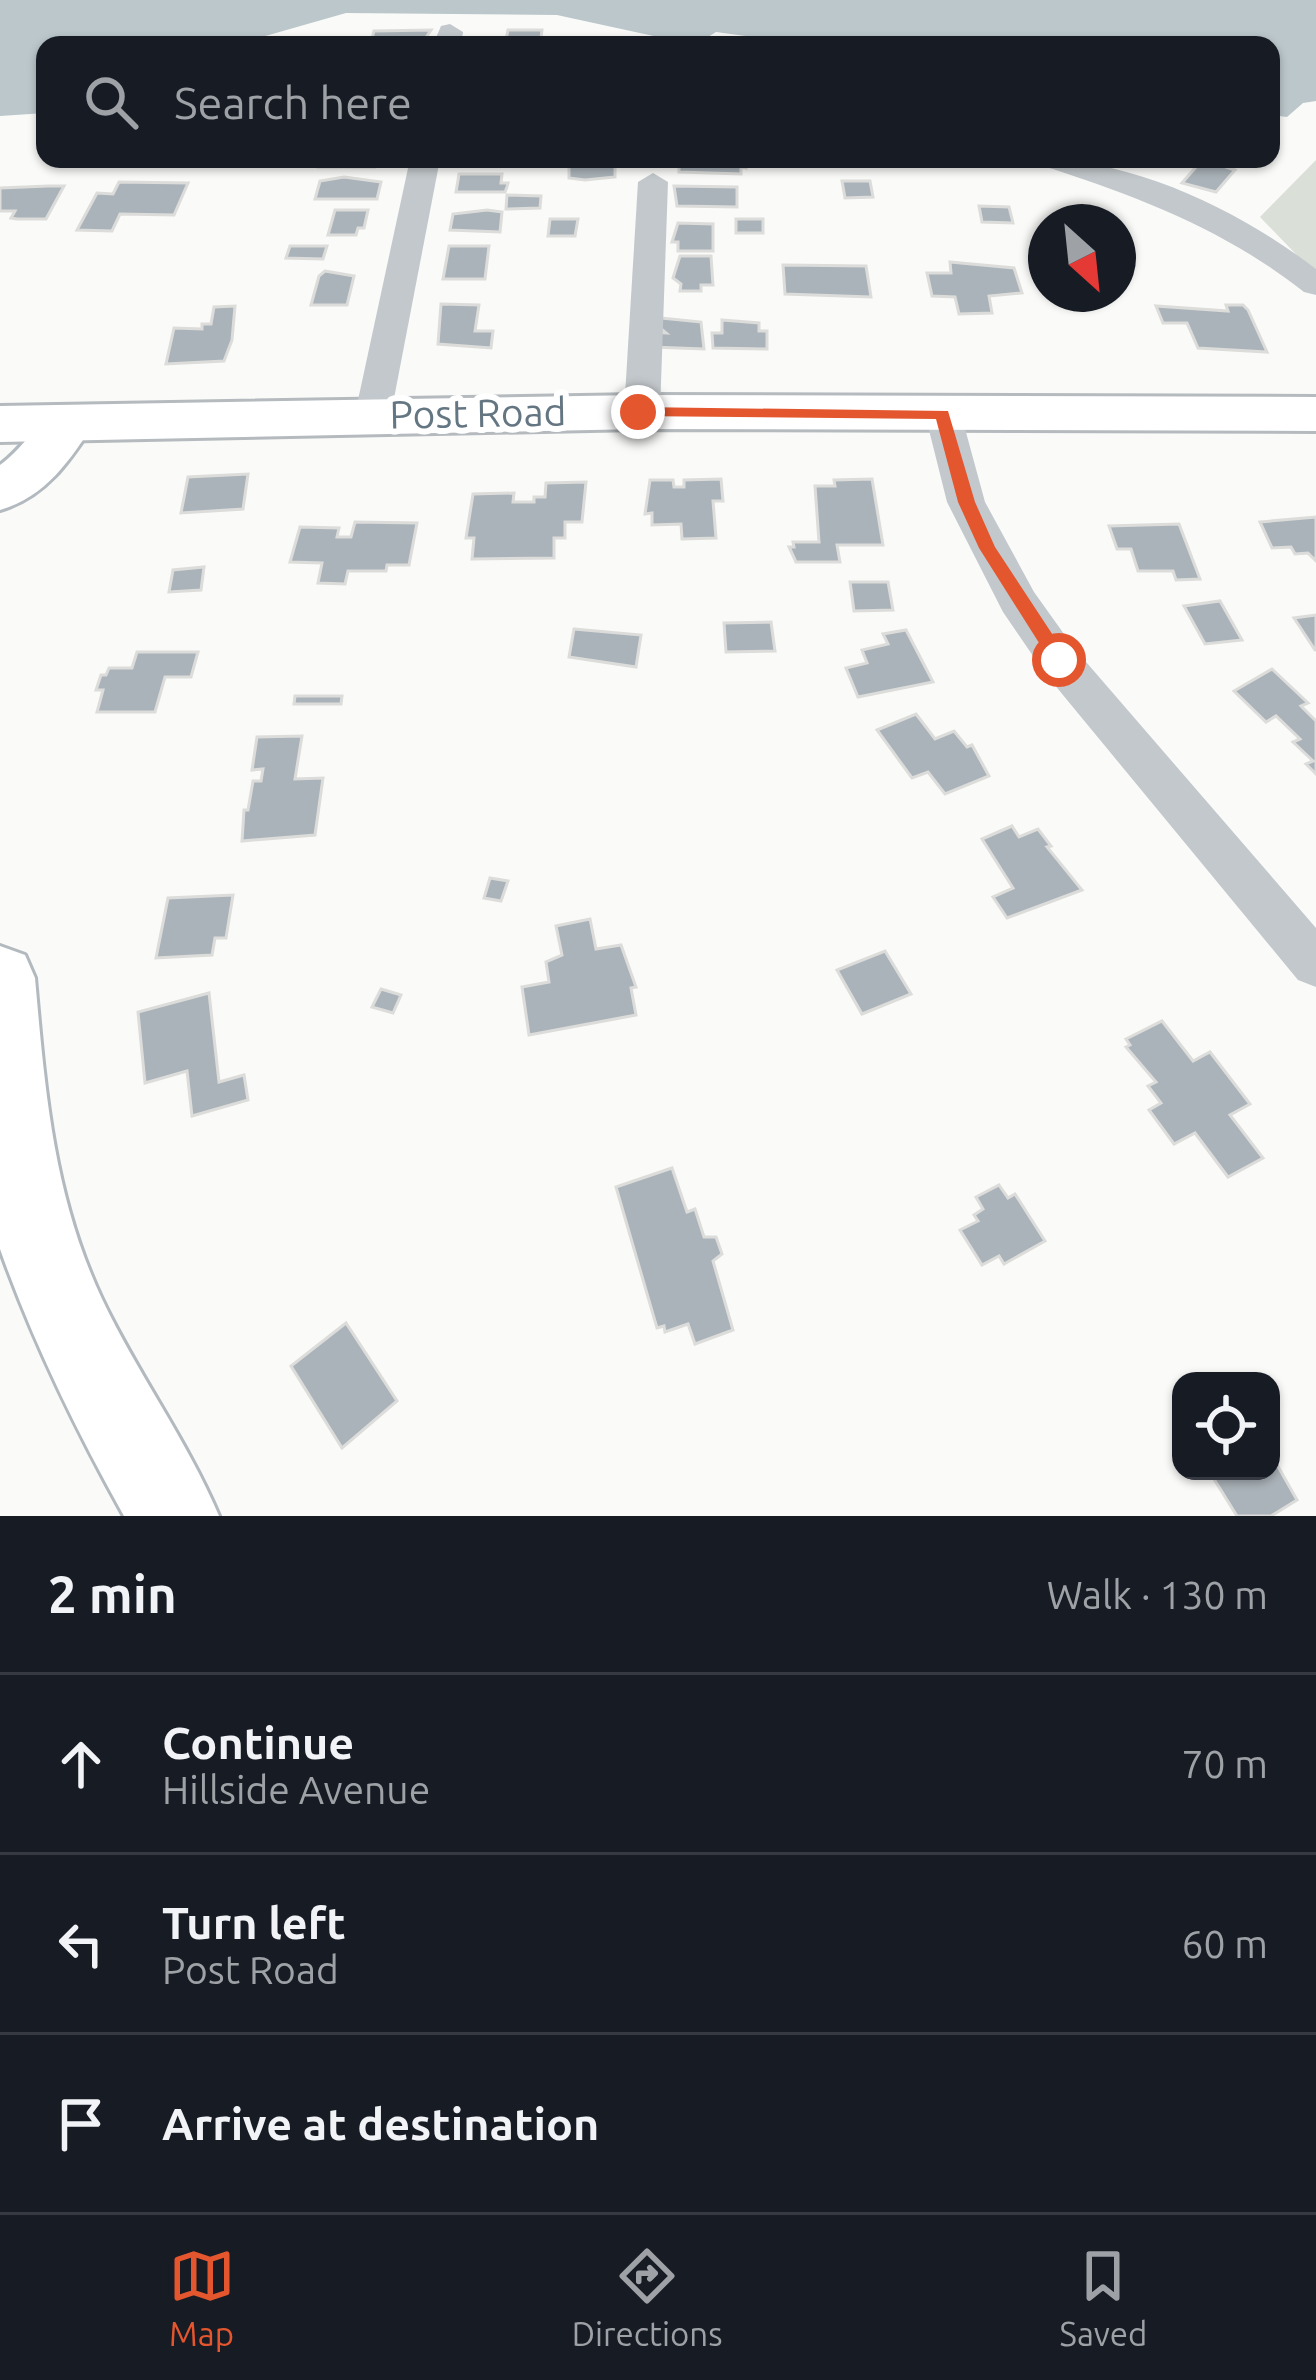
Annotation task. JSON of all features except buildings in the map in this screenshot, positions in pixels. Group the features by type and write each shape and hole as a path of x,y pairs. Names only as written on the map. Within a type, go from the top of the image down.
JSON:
{"main road":[{"name":"Post Road","path":"0,424 642,412 1316,415"},
{"path":"0,492 42,461 69,422"},
{"path":"0,978 9,1099 25,1204 82,1358 173,1516"}],"street":[{"path":"374,414 422,168"},
{"path":"1076,168 1223,220 1264,242 1316,285"},
{"path":"642,412 652,182"},
{"path":"943,414 966,502 1018,602 1074,678 1316,964"}],"shaded area":[{"path":"0,0 1316,0 1316,101 1303,103 1287,117 1280,116 1280,36 746,36 716,32 654,36 557,15 346,13 266,36 36,36 36,114 0,116"},
{"path":"1316,160 1316,275 1260,217"}],"route":[{"path":"638,412 943,414 966,502 987,548 1059,660"}]}
